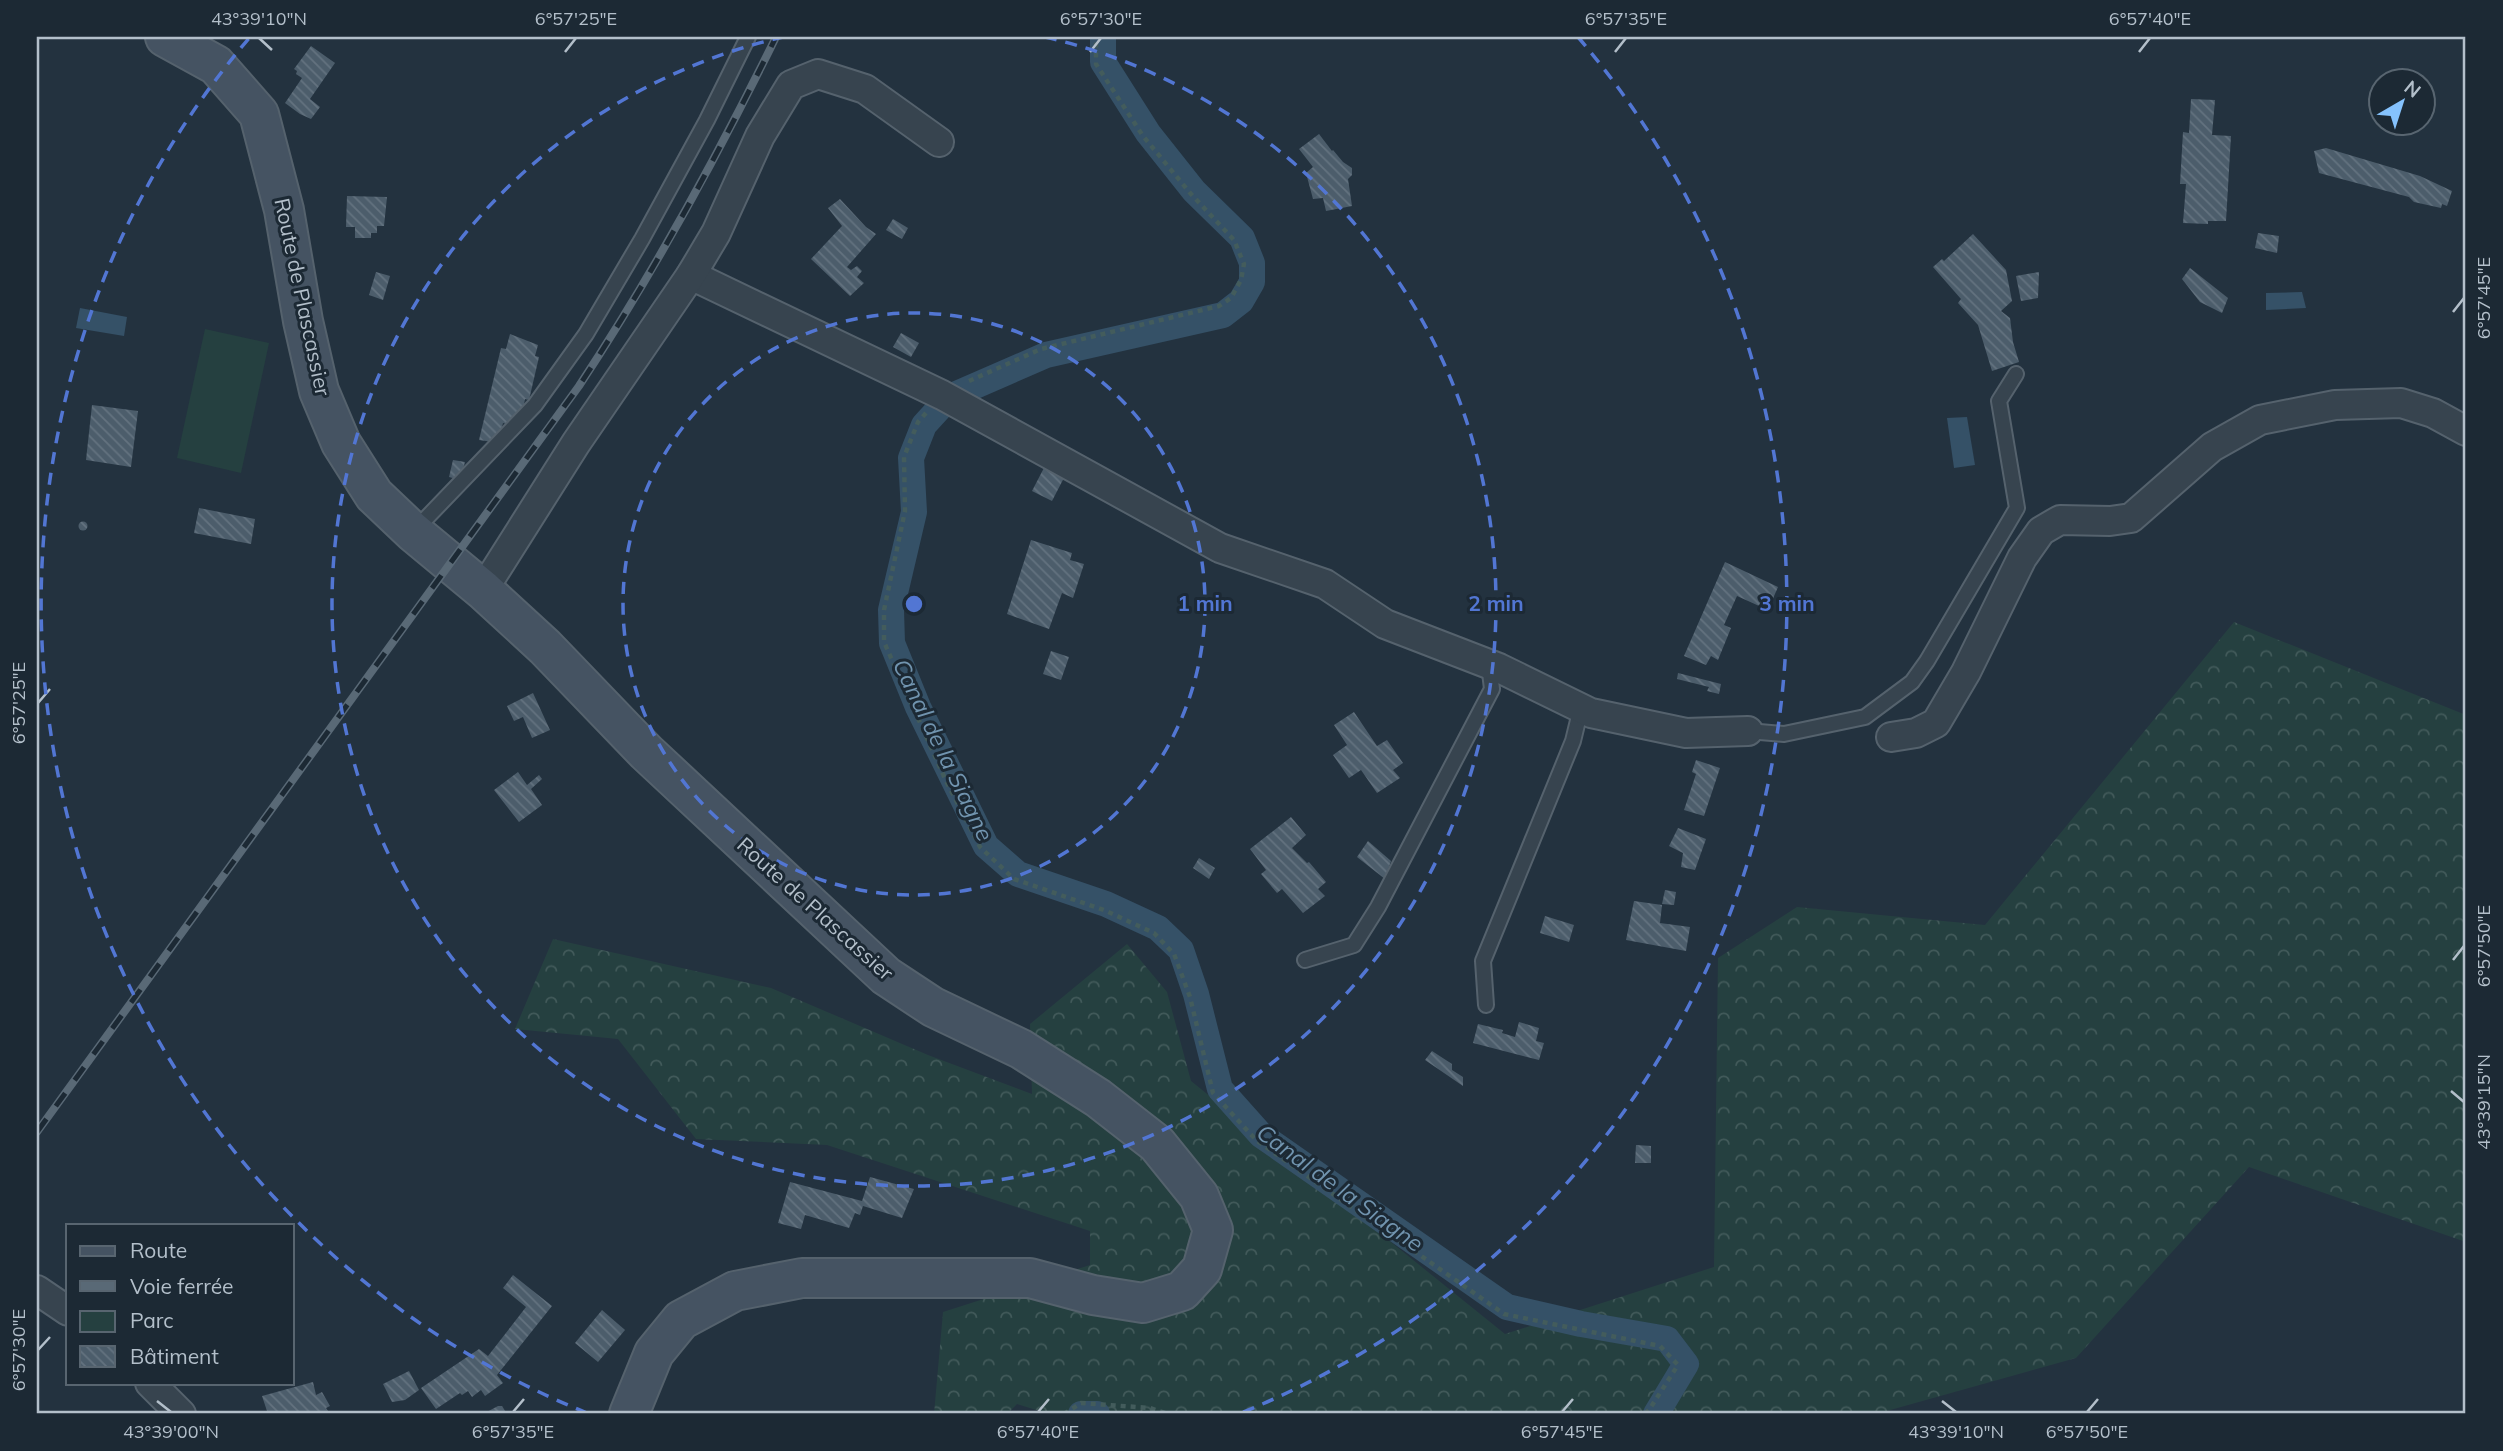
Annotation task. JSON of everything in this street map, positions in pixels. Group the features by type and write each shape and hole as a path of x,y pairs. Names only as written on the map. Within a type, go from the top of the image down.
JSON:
{"street":[{"name":"Route de Plascassier","path":"165,37 216,65 259,114 284,210 312,365 330,422 353,465 374,495 545,646 646,752 886,976 933,1007 1021,1049 1098,1098 1157,1143 1199,1196 1213,1230 1202,1269 1182,1292 1143,1303 1093,1295 1030,1278 802,1278 736,1291 681,1320 654,1353 629,1414"},
{"path":"483,590 576,443 691,275 716,233 760,135 791,85 818,74 865,89 939,142"},
{"path":"691,275 942,395 1220,548 1325,584 1385,624 1489,664 1591,713 1686,733 1748,731"},
{"path":"1891,737 1916,733 1936,723 1966,672 2022,558 2042,531 2060,520 2110,521 2131,518 2212,447 2260,420 2334,405 2400,403 2433,413 2466,431"},
{"path":"37,1290 66,1310"},
{"path":"151,1384 181,1414"}],"lane":[{"path":"413,532 536,405 586,334 649,227 748,37"},
{"path":"1748,731 1784,734 1865,717 1912,682 2017,508 1999,401 2016,374"},
{"path":"1305,960 1354,945 1378,907 1492,689 1489,664"},
{"path":"1486,1005 1483,961 1573,741 1581,708"}],"path":[{"path":"1096,37 1097,64 1143,136 1234,240 1244,264 1241,280 1231,298 1219,306 1041,349 942,395 918,422 904,457 905,511 884,610 884,642 935,757 980,847 1014,879 1129,921 1154,933 1174,954 1190,997 1213,1093 1256,1140 1504,1314 1660,1346 1678,1365 1644,1414"},
{"path":"1064,1414 1081,1403 1150,1408 1168,1414"}],"green space":[{"path":"205,329 269,343 241,473 177,458"},
{"path":"2234,622 2466,715 2466,1242 2249,1167 2076,1358 1876,1414 1049,1414 1017,1404 1007,1414 934,1414 943,1312 1090,1265 1090,1231 827,1145 696,1139 618,1039 515,1029 553,939 771,988 928,1055 1032,1094 1030,1024 1127,944 1167,992 1191,1081 1505,1334 1714,1267 1718,958 1797,907 1985,925"}],"water":[{"path":"2302,292 2306,308 2266,310 2266,293"},
{"path":"80,308 127,317 124,336 76,328"},
{"path":"1967,417 1975,465 1954,468 1947,418"}],"building":[{"path":"311,46 335,63 310,99 320,107 311,119 285,103 302,78 294,69"},
{"path":"2191,99 2215,100 2212,135 2231,136 2226,221 2208,221 2208,224 2183,223 2186,184 2180,184 2183,132 2189,133"},
{"path":"1319,134 1332,151 1352,168 1352,175 1348,179 1352,206 1326,211 1323,198 1313,199 1306,173 1313,167 1299,149"},
{"path":"2326,148 2420,176 2452,191 2447,206 2442,204 2441,208 2414,202 2409,197 2319,173 2314,151"},
{"path":"347,196 387,197 384,226 377,226 377,233 371,233 371,238 355,238 355,227 346,227"},
{"path":"840,199 876,234 847,267 851,270 857,266 862,271 857,277 864,283 850,296 811,259 842,226 828,208"},
{"path":"893,219 908,228 902,239 886,230"},
{"path":"2258,233 2279,236 2277,253 2255,248"},
{"path":"1973,234 2006,270 2012,301 2001,311 2010,318 2019,362 1992,371 1978,325 1958,303 1961,299 1933,267 1942,259 1944,261"},
{"path":"2190,268 2228,298 2222,313 2200,302 2182,279"},
{"path":"376,272 390,276 383,300 369,295"},
{"path":"2039,272 2038,298 2021,301 2016,276"},
{"path":"901,333 919,343 911,357 893,347"},
{"path":"510,334 538,345 535,356 539,357 529,400 525,399 523,409 510,425 503,423 500,435 493,442 479,440 501,348 506,349"},
{"path":"92,405 138,411 131,467 86,460"},
{"path":"453,460 465,462 460,480 449,477"},
{"path":"1047,462 1067,472 1052,501 1032,491"},
{"path":"199,508 255,519 251,544 194,533"},
{"path":"83,522 87,526 83,530 79,526"},
{"path":"1031,540 1072,553 1070,560 1084,564 1073,598 1062,593 1049,629 1007,614"},
{"path":"1725,562 1778,587 1768,610 1737,596 1724,625 1731,628 1718,660 1711,656 1706,665 1684,656"},
{"path":"1051,651 1069,657 1061,680 1043,674"},
{"path":"1678,673 1721,684 1719,694 1707,691 1709,687 1677,679"},
{"path":"533,693 550,730 532,738 523,717 514,721 507,706"},
{"path":"1354,712 1377,746 1387,740 1403,763 1393,770 1400,778 1377,793 1361,770 1349,778 1333,755 1347,745 1334,725"},
{"path":"1696,760 1720,768 1704,816 1684,810 1696,774 1692,772"},
{"path":"518,772 527,785 539,775 542,779 531,789 542,805 519,822 494,790"},
{"path":"1291,817 1306,835 1292,848 1309,862 1326,882 1318,889 1325,896 1303,913 1282,889 1277,893 1261,874 1266,870 1250,849"},
{"path":"1678,828 1706,839 1695,870 1681,867 1683,853 1669,846"},
{"path":"1368,841 1391,861 1385,879 1357,857"},
{"path":"1199,858 1215,868 1209,879 1193,868"},
{"path":"1665,890 1676,892 1674,905 1662,904"},
{"path":"1634,901 1662,905 1660,923 1690,927 1686,951 1626,940"},
{"path":"1545,916 1574,925 1569,942 1540,933"},
{"path":"1519,1022 1539,1028 1536,1041 1544,1043 1539,1060 1473,1043 1478,1024 1503,1030 1502,1033 1515,1037"},
{"path":"1432,1051 1452,1064 1452,1070 1463,1077 1463,1086 1425,1060"},
{"path":"1636,1145 1651,1146 1651,1163 1635,1163"},
{"path":"870,1177 914,1189 902,1218 863,1206 860,1215 855,1213 849,1228 805,1215 801,1229 778,1223 790,1182 862,1201"},
{"path":"513,1275 552,1306 497,1375 503,1383 485,1396 481,1390 472,1397 468,1391 462,1395 460,1393 436,1409 421,1388 479,1349 488,1356 526,1307 503,1288"},
{"path":"602,1310 625,1330 598,1362 575,1343"},
{"path":"409,1371 419,1390 405,1400 392,1402 383,1384"},
{"path":"313,1382 316,1395 322,1392 330,1406 326,1408 328,1411 321,1414 268,1414 262,1396"},
{"path":"502,1406 507,1414 483,1414"}],"waterway":[{"name":"Canal de la Siagne","path":"952,396 1046,355 1223,315 1241,301 1252,282 1252,263 1242,238 1194,191 1148,133 1103,62 1103,37"},
{"name":"Canal de la Siagne","path":"945,402 924,425 911,458 914,512 891,610 892,643 918,707 986,846 1018,874 1106,904 1158,928 1181,950 1196,994 1220,1089 1261,1135 1507,1307 1581,1324 1667,1339 1686,1364 1656,1414"},
{"name":"Canal de la Siagne","path":"1081,1414 1097,1414"}],"railway":[{"path":"37,1132 579,386 633,301 683,214 776,37"}]}
